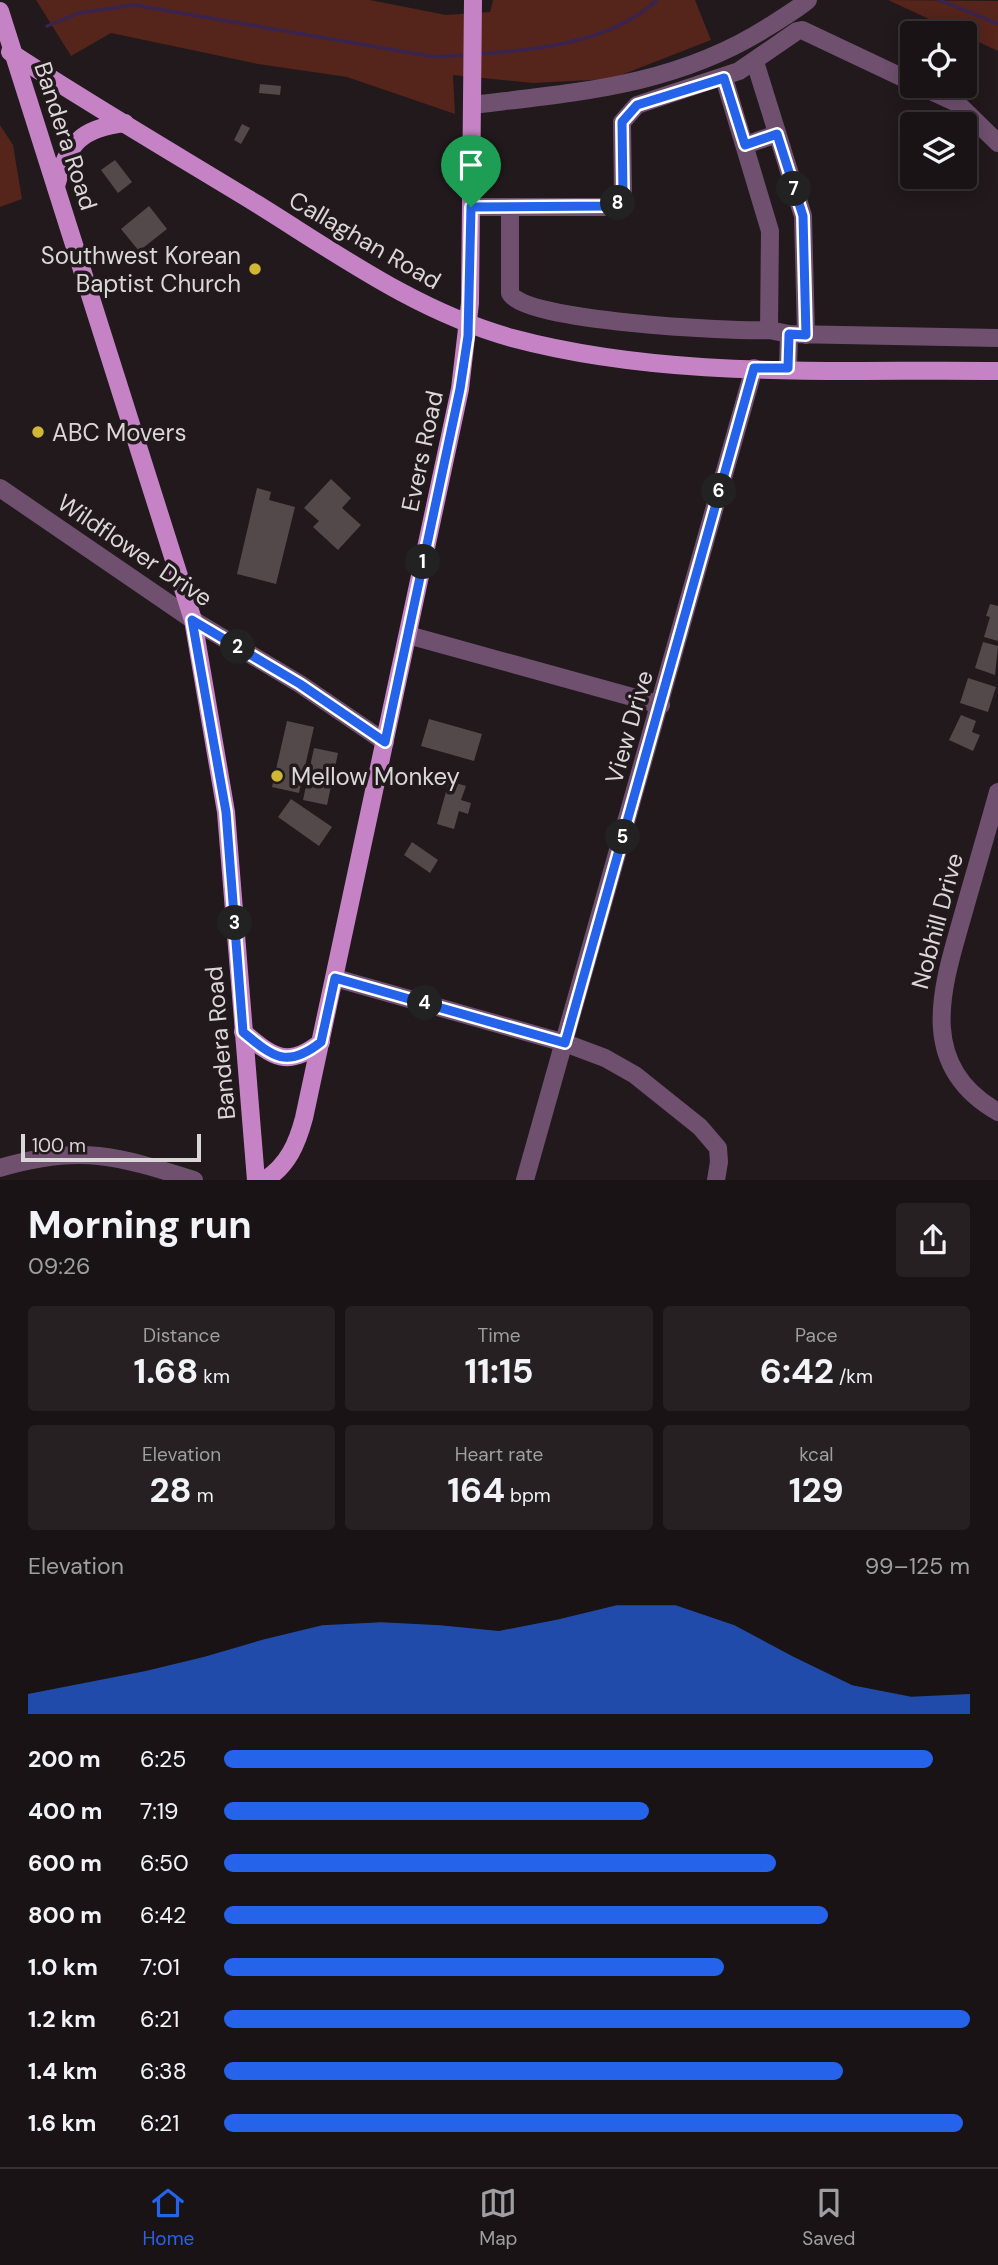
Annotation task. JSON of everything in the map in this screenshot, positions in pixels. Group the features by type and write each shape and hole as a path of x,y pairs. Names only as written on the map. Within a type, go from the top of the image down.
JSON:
{"main road":[{"name":"Evers Road","path":"265,1180 282,1166 299,1136 460,389 468,324 472,4"},
{"name":"Bandera Road","path":"0,11 7,50 56,187 192,620 226,812 256,1180"},
{"name":"Callaghan Road","path":"7,50 392,288 468,324 510,337 609,358 754,368 998,371"},
{"path":"56,187 69,153 81,135 91,129 125,123"},
{"path":"243,1032 263,1049 291,1059 305,1055 321,1042"}],"street":[{"path":"472,105 647,80 686,68 731,48 808,0"},
{"path":"471,207 603,207 618,203 623,195 622,122 627,113 637,105 731,74 755,62 802,30 900,76"},
{"path":"731,48 731,74 745,145 768,219 771,270 769,330"},
{"path":"755,62 803,216 804,271 797,335 788,368"},
{"path":"946,98 957,103 998,144"},
{"path":"745,145 777,134"},
{"path":"510,207 509,282 512,298 524,305 615,321 769,330 797,335 998,338"},
{"path":"771,270 804,271"},
{"name":"View Drive","path":"525,1180 754,368"},
{"name":"Wildflower Drive","path":"0,488 192,620 300,684 385,742"},
{"path":"408,635 661,705"},
{"name":"Nobhill Drive","path":"998,792 991,845 941,999 940,1025 945,1048 954,1069 976,1097 998,1112"},
{"path":"335,978 565,1043 635,1075 690,1117 718,1148 716,1180"},
{"path":"0,1168 46,1157 102,1155 149,1164 194,1180"}],"shaded area":[{"path":"36,0 370,0 446,15 490,12 493,0 695,0 711,40 611,79 533,83 453,75 455,114 347,77 258,64 111,33 71,56"},
{"path":"888,0 998,1 998,51 977,41 977,21 933,21"},
{"path":"0,125 13,145 22,199 0,207"}],"building":[{"path":"260,84 281,86 280,95 259,93"},
{"path":"242,124 250,128 241,144 234,140"},
{"path":"115,160 132,182 118,193 101,170"},
{"path":"149,206 167,229 139,251 121,229"},
{"path":"331,479 351,498 342,508 361,525 338,550 313,527 319,521 304,508"},
{"path":"257,488 271,492 269,500 295,507 276,584 237,574"},
{"path":"990,604 998,606 998,641 984,637 990,617 986,616"},
{"path":"983,642 998,646 995,675 975,668"},
{"path":"968,678 996,687 988,712 960,703"},
{"path":"961,715 976,721 972,732 980,735 973,751 949,740"},
{"path":"429,719 482,734 474,761 421,746"},
{"path":"287,721 314,727 299,793 272,787"},
{"path":"314,748 338,753 327,805 303,800"},
{"path":"449,781 466,786 461,800 471,803 468,814 459,811 454,829 437,824"},
{"path":"291,799 332,827 319,846 278,817"},
{"path":"412,842 438,860 430,873 404,855"}],"waterway":[{"path":"478,54 549,46 597,34 619,26 657,0"},
{"path":"939,0 998,24"},
{"path":"47,26 79,13 134,5 435,57 467,55"}],"place":[{"name":"Southwest Korean Baptist Church","path":"255,269"},
{"name":"ABC Movers","path":"38,432"},
{"name":"Mellow Monkey","path":"277,776"}],"route":[{"path":"724,78 745,145 777,134 803,216 806,335 789,334 788,368 754,368 565,1043 335,978 321,1042 305,1055 284,1058 263,1049 243,1032 226,812 192,620 300,684 385,742 460,389 470,303 471,207 613,206 623,195 622,122 627,113 637,105 724,78"}]}
